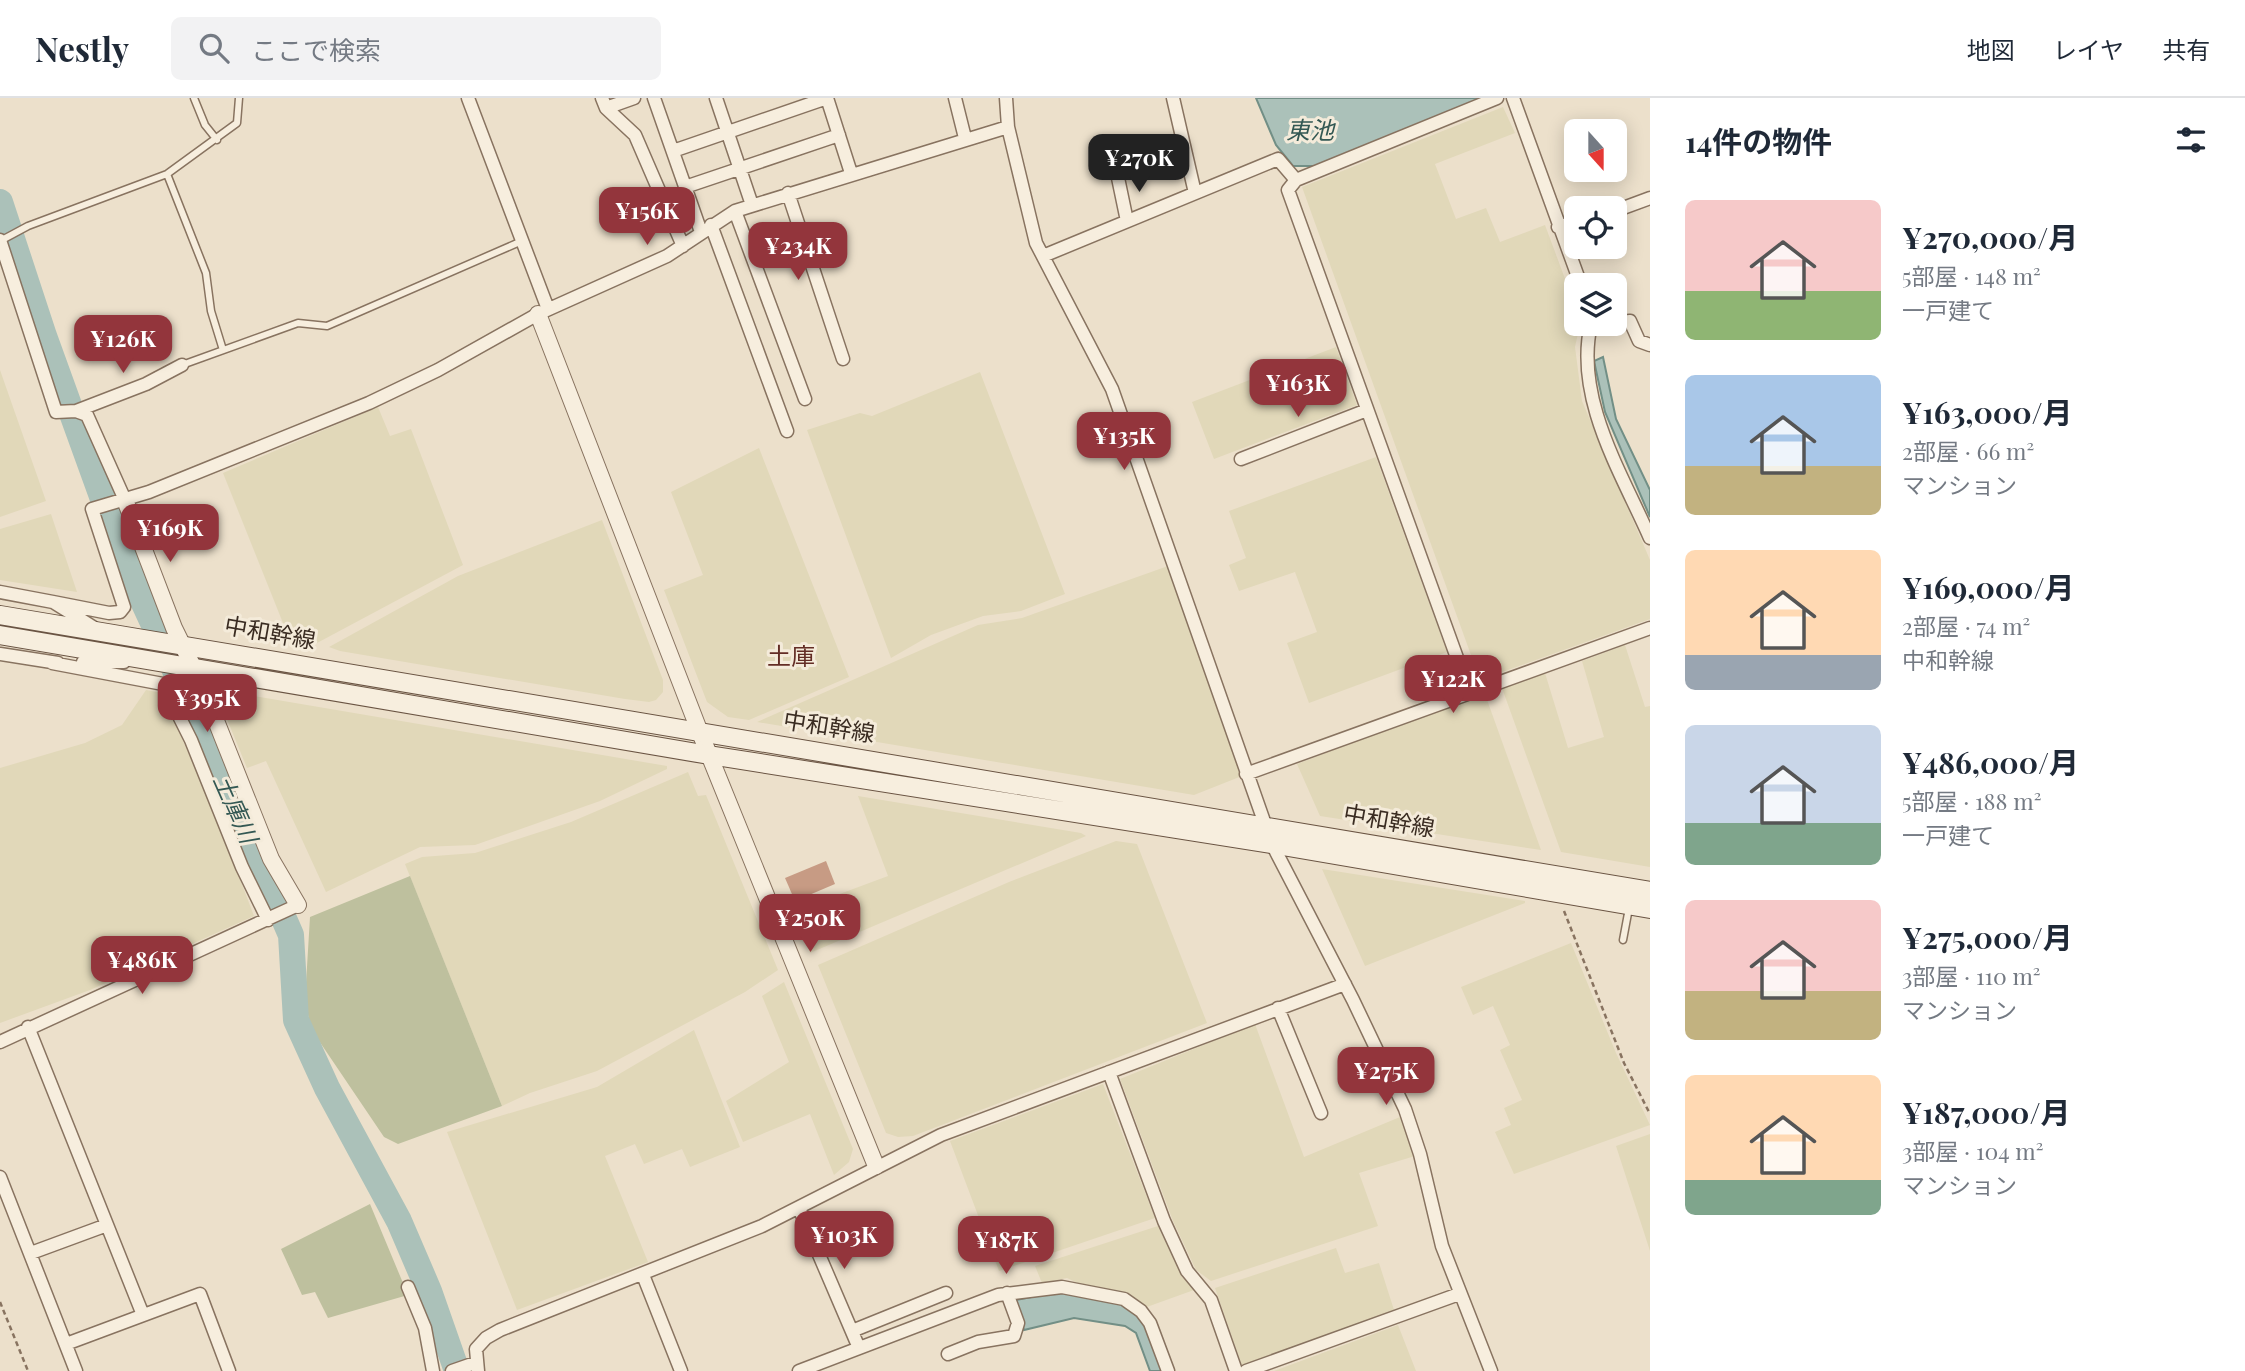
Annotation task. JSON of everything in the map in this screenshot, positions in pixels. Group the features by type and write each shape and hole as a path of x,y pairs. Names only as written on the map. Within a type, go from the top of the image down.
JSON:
{"main road":[{"name":"中和幹線","path":"0,615 177,642 1650,891"},
{"name":"中和幹線","path":"0,635 709,755 1272,844 1650,909"}],"street":[{"path":"468,98 524,241 543,312 699,730 876,1166"},
{"path":"604,103 634,98"},
{"path":"654,98 685,187 706,229 787,432"},
{"path":"716,98 752,205"},
{"path":"673,151 827,98 851,173"},
{"path":"955,98 965,138"},
{"path":"1006,98 1008,127 1031,228 1112,389 1272,844 1345,984 1412,1127 1437,1231 1459,1294 1491,1371"},
{"path":"1173,98 1195,193"},
{"path":"1469,691 1287,190 1296,180 1497,98"},
{"path":"1513,98 1576,273"},
{"path":"604,103 635,135 683,246"},
{"path":"0,592 109,613 120,612 124,607 92,509 125,500 369,403 438,370 543,312 683,246 735,211 851,173 1008,127"},
{"path":"685,187 839,135"},
{"path":"1043,256 1278,159 1296,180"},
{"path":"1117,173 1128,221"},
{"path":"788,193 843,359"},
{"path":"1627,207 1650,198"},
{"path":"735,211 805,399"},
{"path":"1558,227 1564,225"},
{"path":"1,240 56,412 75,411 146,384 182,365"},
{"path":"1627,321 1630,321 1639,341 1650,345"},
{"path":"1589,336 1585,355 1592,401 1650,538"},
{"path":"1241,458 1367,410"},
{"path":"0,1042 298,905 271,859 177,642 94,424 88,415 75,411"},
{"path":"53,602 97,629"},
{"path":"1246,774 1469,691 1650,628"},
{"path":"0,654 163,684 191,740 243,867 268,920"},
{"path":"51,663 156,661"},
{"path":"452,1371 476,1367 476,1349 493,1334 738,1237 941,1135 1345,984"},
{"path":"1278,1008 1321,1113"},
{"path":"28,1027 144,1315"},
{"path":"1109,1072 1164,1221 1187,1271 1211,1300 1236,1371"},
{"path":"0,1177 76,1371"},
{"path":"799,1208 859,1348"},
{"path":"31,1253 107,1225"},
{"path":"643,1275 681,1371"},
{"path":"408,1287 425,1328 433,1371"},
{"path":"799,1371 1007,1293 1062,1287 1124,1299 1147,1316 1168,1371"},
{"path":"852,1331 946,1293"},
{"path":"948,1354 978,1342 1014,1336 1018,1323 1007,1293"},
{"path":"66,1344 200,1294 228,1371"},
{"path":"1246,1371 1459,1294"}],"lane":[{"path":"194,98 205,125 217,140"},
{"path":"1,240 28,226 167,174 237,123 239,98"},
{"path":"167,174 206,273 211,310 223,350"},
{"path":"182,365 298,323 327,326 524,241"},
{"path":"1623,940 1630,906"}],"path":[{"path":"1561,894 1565,916 1624,1063 1650,1114"},
{"path":"0,1302 28,1371"}],"shaded area":[{"path":"1503,107 1515,133 1435,164 1456,219 1486,208 1500,242 1545,225 1564,276 1564,336 1577,336 1575,347 1582,401 1650,560 1650,619 1480,680 1302,187"},
{"path":"1336,347 1357,405 1214,459 1192,402"},
{"path":"0,370 46,501 0,517"},
{"path":"980,372 1065,594 1021,611 983,616 931,635 891,658 807,430 860,413 872,416"},
{"path":"378,407 390,436 411,429 463,565 317,643 309,646 291,643 223,473"},
{"path":"759,448 849,677 749,720 728,717 707,702 664,590 703,575 671,492"},
{"path":"1376,457 1447,652 1309,703 1287,643 1317,632 1295,572 1239,591 1229,565 1246,558 1229,511"},
{"path":"51,514 77,592 0,580 0,529"},
{"path":"602,520 663,680 663,692 656,700 649,702 625,699 329,647 458,576"},
{"path":"1168,566 1242,776 1194,795 757,722 978,625 1022,618"},
{"path":"1625,645 1645,707 1650,706 1650,867 1561,852 1502,688 1545,673 1568,748 1604,737 1582,661"},
{"path":"146,690 162,693 218,821 254,916 90,990 0,1023 0,768 85,743 122,725"},
{"path":"236,693 667,766 667,769 600,801 475,845 420,847 326,892 266,761 247,768 220,702"},
{"path":"1474,696 1486,697 1541,850 1320,816 1297,764"},
{"path":"688,772 698,796 706,795 778,970 745,992 597,1071 530,1093 502,1106 405,864 422,857 475,853 571,822"},
{"path":"858,796 1086,836 810,953 794,911 888,876"},
{"path":"1116,841 1137,844 1207,1023 913,1136 898,1137 886,1133 818,965 1009,882"},
{"path":"1322,869 1525,901 1525,903 1365,966"},
{"path":"1571,943 1616,1053 1650,1125 1514,1174 1495,1132 1511,1125 1504,1108 1522,1100 1500,1050 1510,1045 1493,1006 1473,1015 1461,987"},
{"path":"784,982 853,1149 849,1162 834,1175 810,1114 743,1142 726,1101 789,1062 762,996"},
{"path":"1255,1024 1304,1157 1400,1117 1415,1156 1359,1173 1378,1226 1211,1281 1196,1270 1173,1221 1120,1079"},
{"path":"694,1030 740,1147 690,1167 682,1149 644,1164 635,1144 605,1156 648,1262 517,1310 447,1132 597,1087"},
{"path":"1103,1084 1155,1218 999,1271 950,1141"},
{"path":"1650,1134 1650,1251 1616,1146"},
{"path":"1158,1226 1182,1277 1194,1290 1144,1308 1122,1292 1084,1286 1067,1278 1042,1283 1035,1266"},
{"path":"1336,1248 1345,1273 1379,1263 1394,1310 1242,1366 1215,1288"},
{"path":"1398,1325 1416,1371 1274,1371"}],"green space":[{"path":"410,876 502,1106 398,1144 384,1137 311,1029 305,1000 310,917"},
{"path":"370,1204 408,1295 328,1318 315,1292 302,1295 281,1249"}],"water":[{"name":"東池","path":"1256,98 1482,98 1316,166 1293,166 1276,145"},
{"path":"1603,357 1616,419 1650,490 1650,517 1605,412 1594,361"},
{"path":"1062,1291 1116,1301 1135,1312 1147,1330 1162,1371 1150,1371 1136,1333 1125,1326 1074,1318 1024,1330 1015,1306 1016,1300"}],"building":[{"path":"826,861 835,884 795,901 785,878"}],"waterway":[{"name":"土庫川","path":"0,202 44,336 129,571 192,707 291,935 296,1020 327,1088 399,1221 429,1291 457,1371"}],"district":[{"name":"土庫","path":"791,657"}]}
